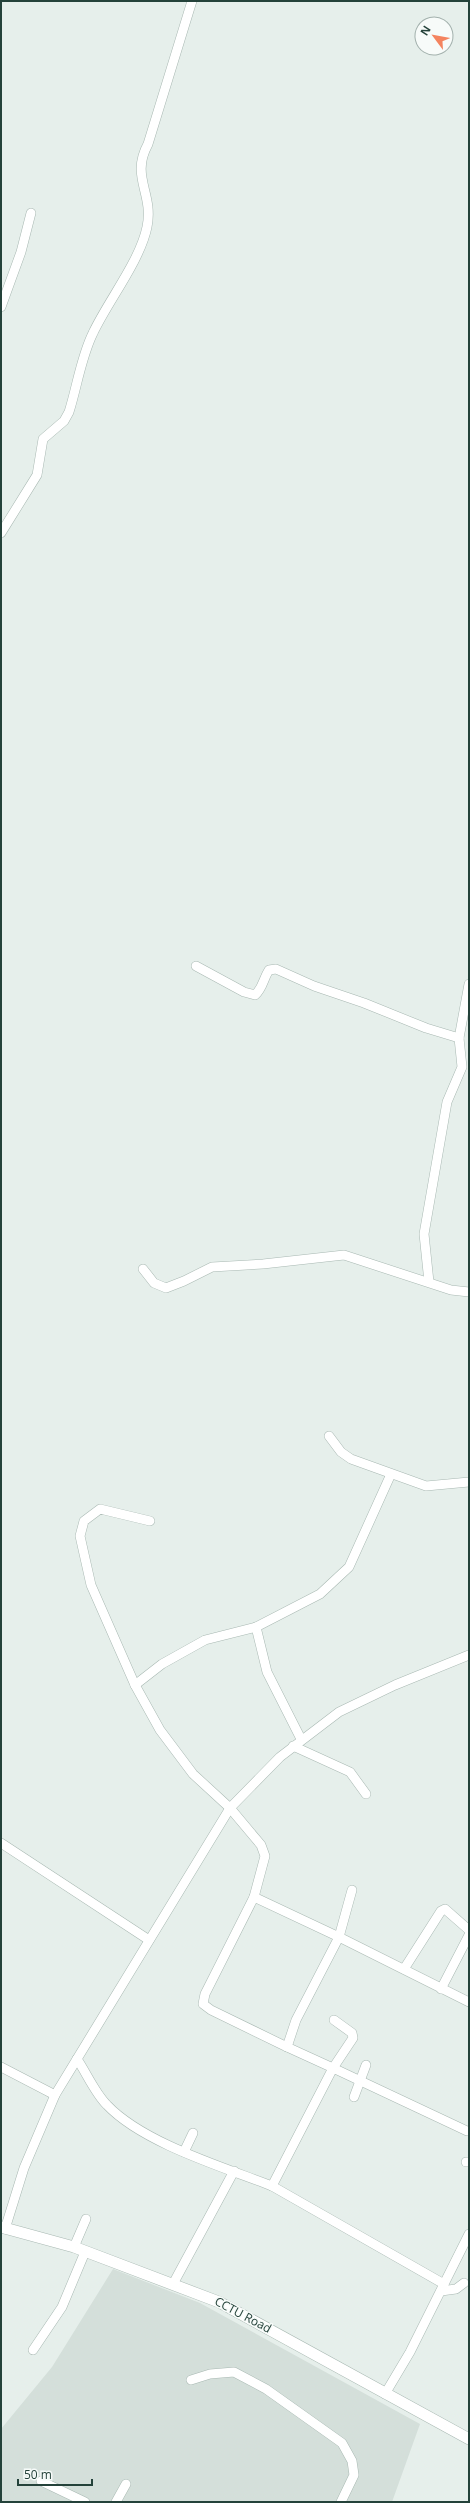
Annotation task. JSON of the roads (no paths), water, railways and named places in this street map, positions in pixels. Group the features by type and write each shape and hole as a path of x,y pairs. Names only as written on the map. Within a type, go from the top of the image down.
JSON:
{"street":[{"path":"1,533 5,516 37,475 44,439 64,421 69,412 92,335 138,250 147,228 148,214 146,194 139,162 148,144 192,1"},
{"path":"1,307 21,252 31,213"},
{"path":"196,966 244,992 256,995 262,989 264,978 268,970 276,969 314,986 364,1003 426,1028 459,1038"},
{"path":"429,1282 424,1234 447,1102 466,1069 459,1038 469,984"},
{"path":"143,1269 154,1284 166,1288 212,1267 344,1255 451,1290 469,1292"},
{"path":"329,1436 341,1452 352,1459 426,1486 469,1482"},
{"path":"135,1685 162,1664 205,1640 256,1627 320,1594 349,1567 391,1474"},
{"path":"150,1521 100,1509 84,1521 80,1536 91,1585 135,1685 160,1730 193,1774 230,1808 262,1845 265,1856 254,1897 205,1994 203,2004 211,2010 333,2068 359,2082 468,2130"},
{"path":"256,1627 267,1672 301,1739"},
{"path":"3,2228 26,2162 55,2095 230,1808 256,1780 293,1746 338,1712 395,1685 469,1655"},
{"path":"293,1746 350,1772 366,1794"},
{"path":"1,1843 149,1940"},
{"path":"288,2047 296,2020 339,1937 352,1890"},
{"path":"254,1897 339,1937 469,2002"},
{"path":"404,1969 441,1911 445,1909 450,1911 469,1930"},
{"path":"441,1989 469,1935"},
{"path":"272,2186 333,2068 353,2038 352,2032 334,2020"},
{"path":"77,2059 106,2104 128,2122 184,2152 272,2186 442,2287 456,2289 464,2283"},
{"path":"354,2097 366,2065"},
{"path":"1,2067 55,2095"},
{"path":"184,2152 193,2133"},
{"path":"173,2284 234,2171"},
{"path":"74,2247 86,2219"},
{"name":"CCTU Road","path":"3,2228 74,2247 219,2302 469,2439"},
{"path":"385,2394 410,2352 469,2234"},
{"path":"33,2350 62,2307 85,2252"},
{"path":"190,2380 210,2374 234,2372 266,2389 342,2443 352,2461 354,2475 341,2502"},
{"path":"41,2480 85,2502"},
{"path":"116,2502 126,2484"}]}
